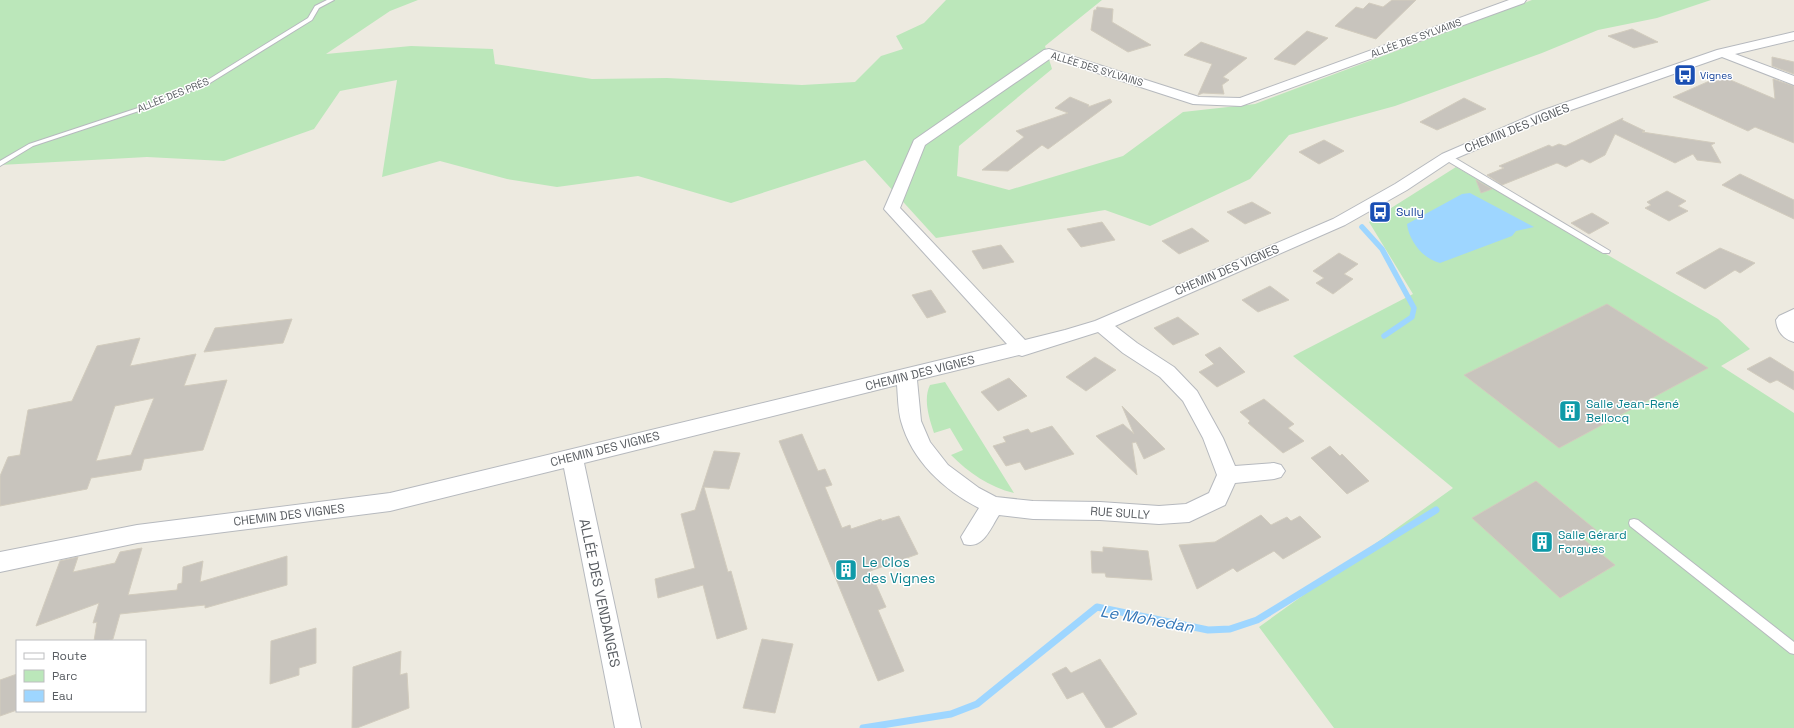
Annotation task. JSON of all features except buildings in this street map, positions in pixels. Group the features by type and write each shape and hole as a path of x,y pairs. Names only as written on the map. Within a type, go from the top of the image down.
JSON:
{"street":[{"name":"ALLÉE DES SYLVAINS","path":"1022,349 892,209 919,144 945,125 1048,53 1198,101 1241,102 1520,0"},
{"name":"CHEMIN DES VIGNES","path":"0,562 137,534 390,502 1022,349 1100,325 1339,222 1401,187 1447,157 1546,114 1722,53 1794,36"},
{"path":"1722,53 1794,82"},
{"path":"1794,315 1785,320 1786,328 1794,336"},
{"path":"1100,325 1130,348 1167,372 1190,396 1212,438 1228,475 1274,470"},
{"name":"RUE SULLY","path":"908,376 907,385 912,421 921,446 941,471 971,494 993,505 1033,510 1100,510 1158,516 1190,513 1217,499 1228,475"},
{"name":"ALLÉE DES VENDANGES","path":"572,457 628,728"},
{"path":"972,537 993,505"}],"lane":[{"name":"ALLÉE DES PRÉS","path":"0,164 31,145 149,106 208,82 310,20 317,7 331,0"},
{"path":"1447,157 1606,251"},
{"path":"1634,523 1794,649"}],"green space":[{"path":"0,0 418,0 390,11 326,54 411,46 493,49 495,64 592,79 667,78 802,85 855,82 881,56 903,49 896,36 924,23 946,0 1102,0 1045,46 1052,69 959,146 957,176 1009,190 1123,156 1183,112 1255,104 1532,0 1711,0 1657,18 1598,30 1542,53 1395,106 1289,135 1250,179 1150,226 1105,210 936,238 865,160 731,203 638,176 557,187 507,179 440,161 382,177 397,80 340,91 314,129 224,161 147,157 0,165"},
{"path":"1456,167 1718,319 1750,349 1721,366 1794,413 1794,728 1334,728 1259,627 1453,488 1293,356 1413,294 1369,222"},
{"path":"945,382 1014,493 988,483 965,468 951,455 963,450 950,428 934,433 930,421 927,402 928,390 930,385"}],"water":[{"path":"1470,193 1534,227 1516,231 1512,236 1440,263 1428,258 1414,243 1407,224 1462,194"}],"waterway":[{"name":"Le Mohedan","path":"1362,227 1382,249 1414,308 1412,317 1384,336"},
{"name":"Le Mohedan","path":"863,728 951,714 977,704 1097,607 1208,630 1230,629 1257,620 1436,510"}],"place":[{"name":"Vignes","path":"1685,75"},
{"name":"Sully","path":"1380,212"},
{"name":"Salle Jean-René Bellocq","path":"1570,411"},
{"name":"Salle Gérard Forgues","path":"1542,542"},
{"name":"Le Clos des Vignes","path":"846,570"}]}
